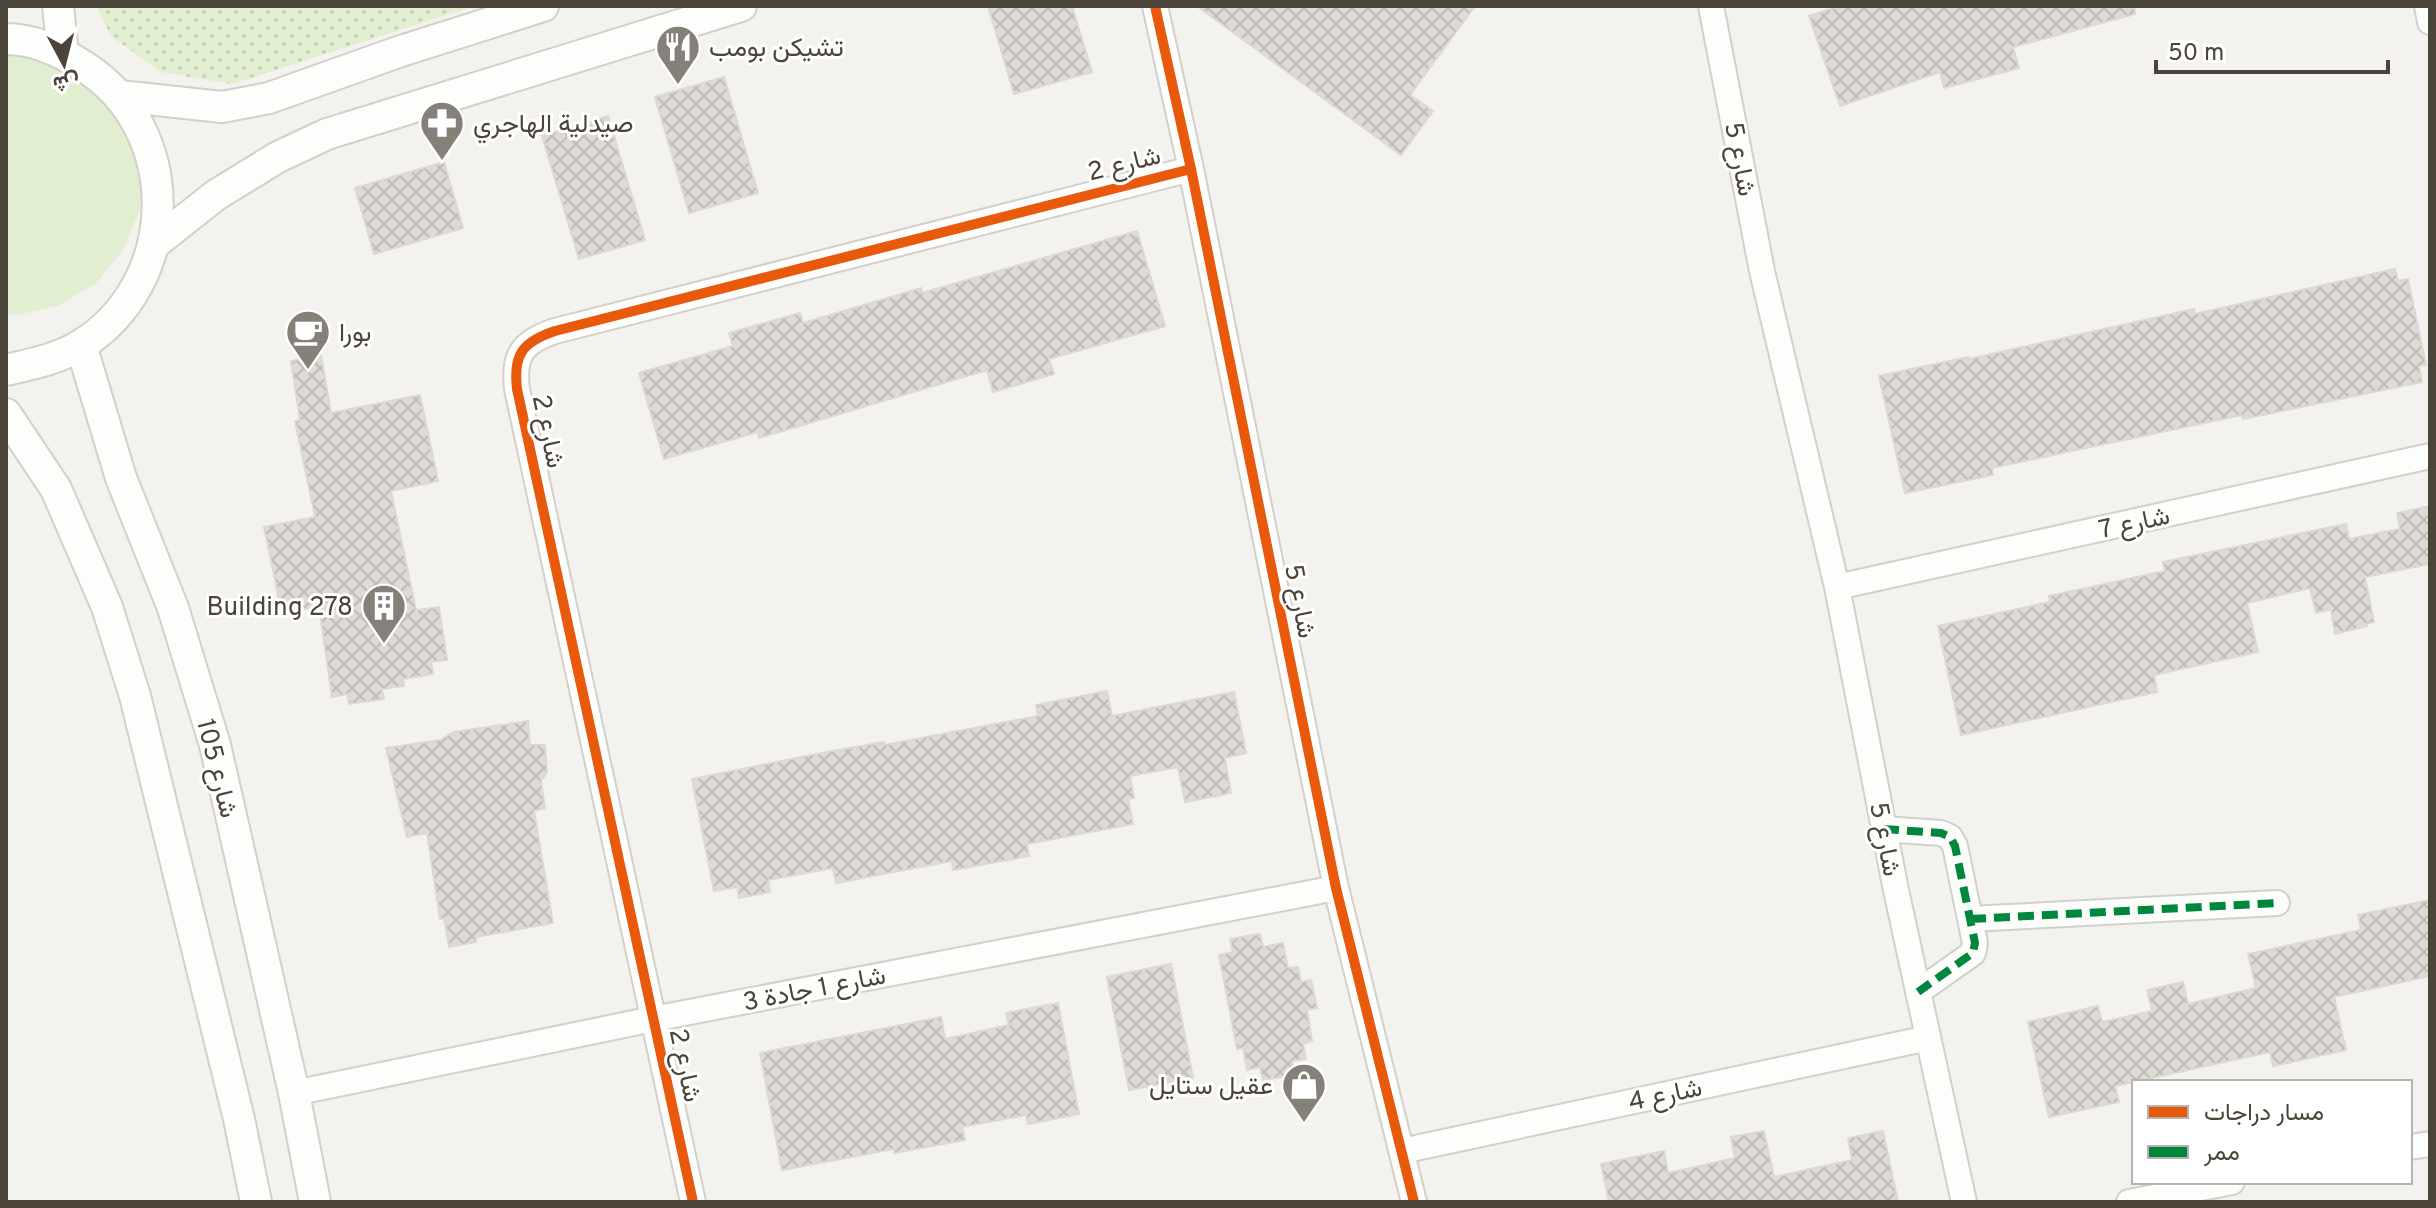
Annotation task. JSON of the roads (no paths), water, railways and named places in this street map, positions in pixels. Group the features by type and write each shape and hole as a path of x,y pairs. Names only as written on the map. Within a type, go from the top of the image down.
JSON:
{"street":[{"path":"58,6 63,53"},
{"path":"120,96 222,107 269,98 398,52 543,6"},
{"path":"154,244 216,195 278,157 327,134 741,6"},
{"name":"شارع 5","path":"1155,6 1191,169 1336,888 1414,1202"},
{"name":"شارع 5","path":"1711,6 1762,271 1837,587 1883,829 1964,1202"},
{"path":"2427,6 2430,22"},
{"path":"6,39 18,39 63,53 102,78 120,96 147,141 159,192 154,244 138,284 112,320 81,345 44,362 6,370"},
{"name":"شارع 2","path":"693,1202 517,389 515,369 521,351 536,337 555,331 1191,169"},
{"name":"شارع 105","path":"81,345 121,478 173,608 215,745 294,1093 315,1202"},
{"path":"6,414 56,489 107,607 135,696 239,1119 256,1202"},
{"name":"شارع 7","path":"1837,587 2430,456"},
{"path":"1883,829 1941,833 1950,837 1955,846 1975,943 1973,953 1918,992"},
{"name":"شارع 1 جادة 3","path":"294,1093 653,1019 1336,888"},
{"path":"1970,919 2277,903"},
{"name":"شارع 4","path":"1402,1151 1928,1038"},
{"path":"2129,1202 2222,1184"}],"place":[{"name":"تشيكن بومب","path":"678,86"},
{"name":"صيدلية الهاجري","path":"442,162"},
{"name":"بورا","path":"308,371"},
{"name":"Building 278","path":"384,645"},
{"name":"عقيل ستايل","path":"1304,1124"}]}
